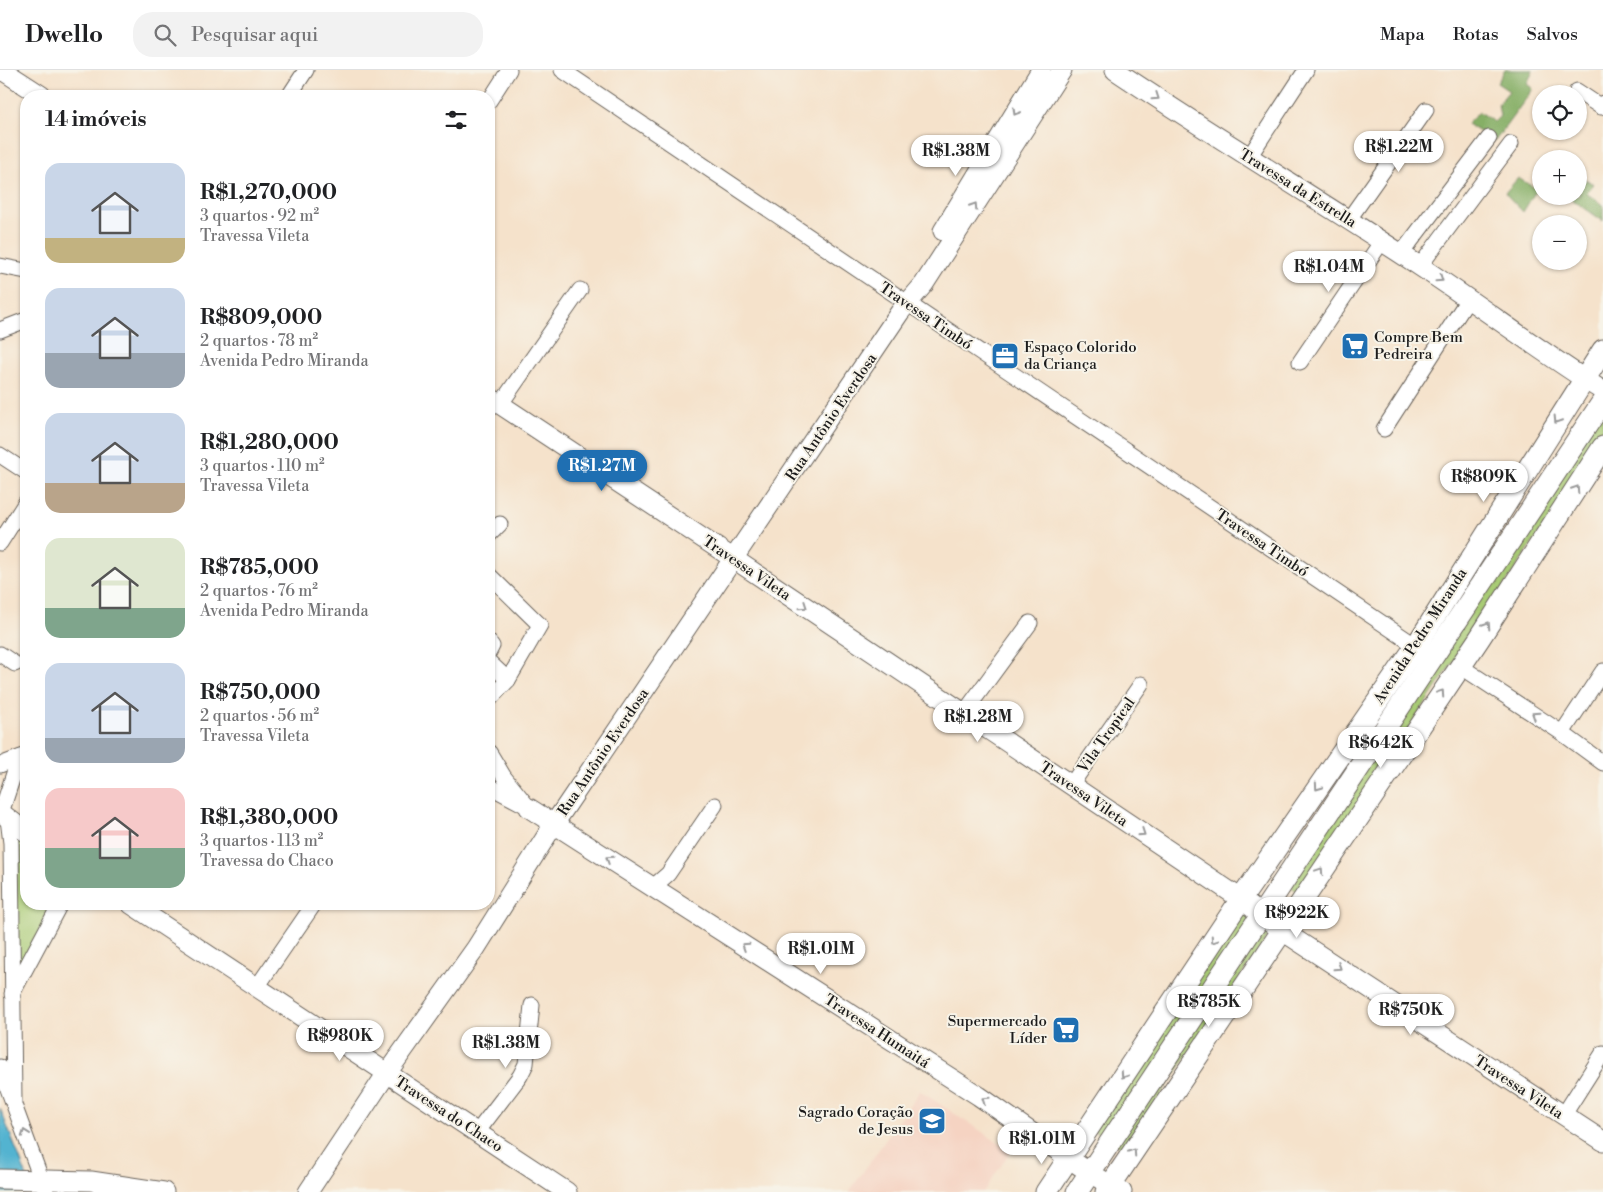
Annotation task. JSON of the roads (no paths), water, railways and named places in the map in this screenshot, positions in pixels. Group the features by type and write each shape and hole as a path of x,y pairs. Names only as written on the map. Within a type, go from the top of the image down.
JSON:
{"main road":[{"name":"Avenida Pedro Miranda","path":"1046,1192 1241,899 1416,646 1583,378 1603,350"},
{"name":"Avenida Pedro Miranda","path":"1077,1192 1603,401"},
{"path":"1113,1189 1281,930 1460,666 1603,447"}],"street":[{"path":"2,70 33,90"},
{"path":"495,92 509,70"},
{"name":"Travessa Timbó","path":"562,70 904,306 1416,646"},
{"name":"Rua Antônio Everdosa","path":"904,306 915,277 1041,70"},
{"name":"Rua Antônio Everdosa","path":"308,1192 387,1073 476,948 554,824 904,306 924,284 1062,70"},
{"name":"Travessa da Estrella","path":"1115,70 1208,132 1420,266 1603,391"},
{"path":"1249,157 1306,70"},
{"path":"293,90 304,71"},
{"path":"1587,98 1601,107 1603,103"},
{"path":"1349,220 1426,110"},
{"path":"1401,254 1489,138"},
{"path":"1420,266 1511,144"},
{"path":"1300,362 1382,242"},
{"path":"0,266 20,270"},
{"path":"495,400 580,290"},
{"path":"1384,429 1468,298"},
{"path":"0,330 20,322"},
{"name":"Travessa Vileta","path":"495,402 734,559 1241,899 1281,930 1603,1142"},
{"path":"0,454 20,468"},
{"path":"0,542 20,511"},
{"path":"495,529 500,524"},
{"path":"495,581 540,625 508,680 495,694"},
{"path":"964,713 1030,623"},
{"path":"0,654 15,664"},
{"path":"1460,666 1562,733 1603,763"},
{"path":"495,668 508,680"},
{"path":"1562,733 1603,672"},
{"name":"Vila Tropical","path":"1071,785 1141,684"},
{"path":"0,765 20,757"},
{"path":"14,1102 12,838 3,815 20,762"},
{"path":"495,762 504,777 529,808"},
{"path":"495,789 529,808"},
{"path":"653,887 668,874 691,838 715,806"},
{"name":"Travessa Humaitá","path":"529,808 970,1090 1113,1189"},
{"path":"12,996 57,910"},
{"name":"Travessa do Chaco","path":"140,910 567,1192"},
{"path":"257,987 310,910"},
{"path":"478,1132 520,1076 526,1064 532,1005"},
{"path":"1564,1116 1603,1053"},
{"path":"0,1067 42,1183"},
{"path":"0,1179 42,1183 91,1181 164,1192"}],"water":[{"path":"0,1108 33,1192 0,1192"}],"place":[{"name":"Compre Bem Pedreira","path":"1355,346"},
{"name":"Espaço Colorido da Criança","path":"1005,356"},
{"name":"Supermercado Líder","path":"1066,1030"},
{"name":"Sagrado Coração de Jesus","path":"932,1121"}]}
